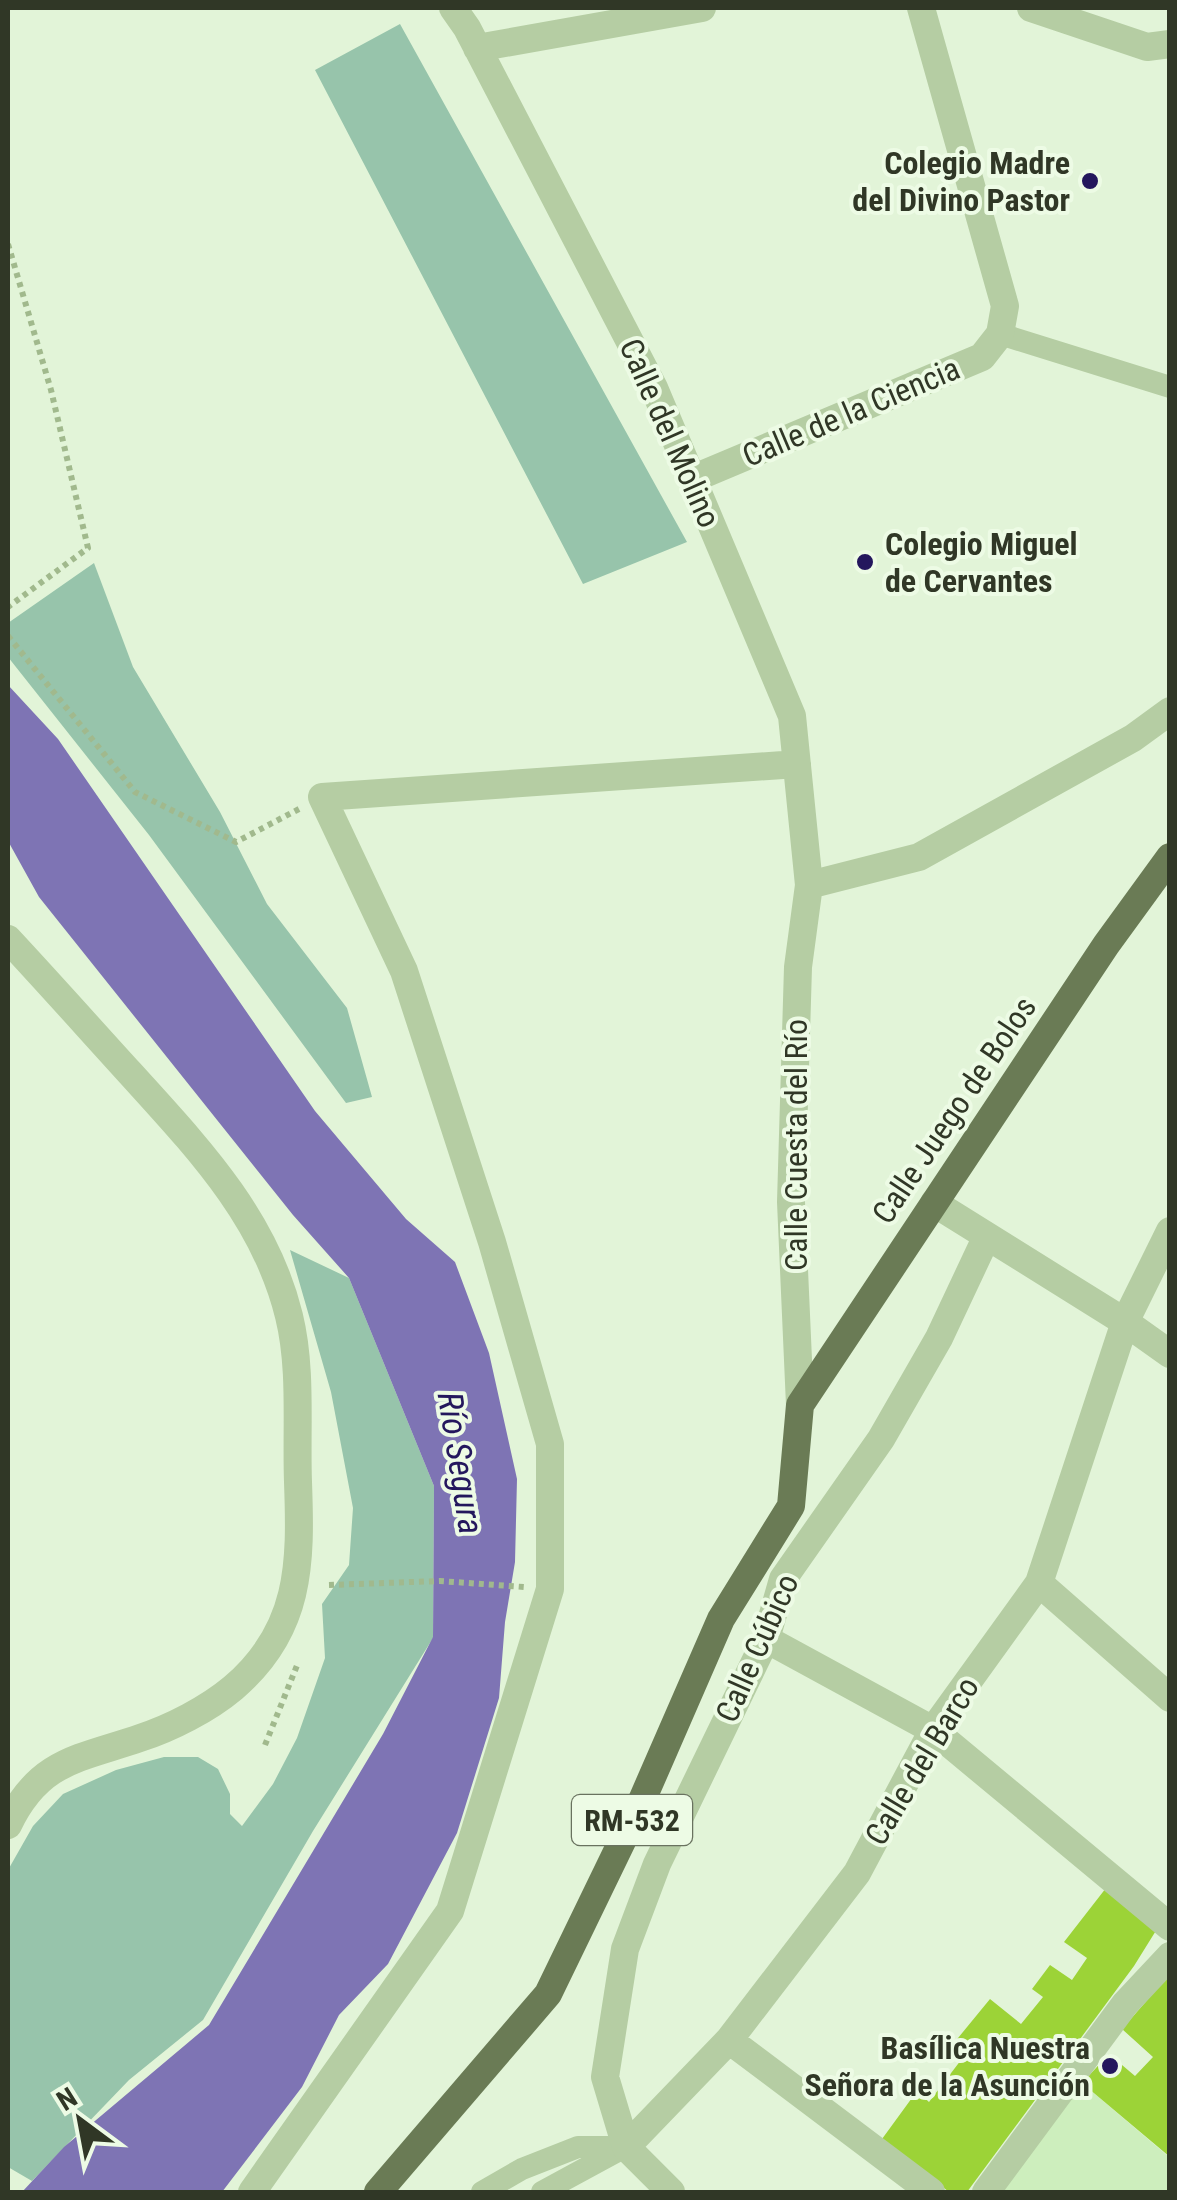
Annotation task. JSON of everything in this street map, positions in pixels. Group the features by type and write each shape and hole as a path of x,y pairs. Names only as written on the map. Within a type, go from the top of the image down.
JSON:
{"main road":[{"name":"Calle Juego de Bolos","path":"800,1405 1106,945 1170,857"},
{"name":"RM-532","path":"378,2192 548,1994 643,1798 721,1619 791,1506 800,1405"}],"street":[{"name":"Calle del Molino","path":"453,8 654,388 792,716 810,885"},
{"path":"477,48 702,8"},
{"path":"922,8 1005,306 1000,334 1170,387"},
{"path":"1031,8 1147,47 1170,44"},
{"name":"Calle de la Ciencia","path":"692,479 982,357 1000,334"},
{"path":"810,885 919,857 1133,738 1170,712"},
{"path":"252,2192 450,1911 550,1589 550,1444 404,971 322,797 797,764"},
{"name":"Calle Cuesta del Río","path":"800,1405 790,1202 798,967 810,885"},
{"path":"8,939 190,1140 244,1209 261,1242 280,1283 296,1353 299,1508 296,1586 286,1619 267,1650 233,1688 202,1709 143,1738 78,1756 51,1770 17,1805 8,1826"},
{"path":"934,1203 1170,1354"},
{"name":"Calle del Barco","path":"626,2147 728,2040 857,1873 932,1730 1039,1583 1124,1322 1170,1232"},
{"name":"Calle Cúbico","path":"626,2147 605,2077 625,1949 657,1864 766,1639 782,1579 881,1439 938,1338 986,1238"},
{"path":"1039,1583 1170,1698"},
{"path":"766,1639 932,1730 1170,1927"},
{"path":"986,2192 1125,2004 1170,1956"},
{"path":"728,2040 931,2192"},
{"path":"482,2192 578,2147 626,2147 672,2192"},
{"path":"542,2192 626,2147"}],"path":[{"path":"8,244 51,390 88,548 8,607"},
{"path":"8,636 136,792 236,842 322,797"},
{"path":"326,1594 330,1585 328,1567"},
{"path":"330,1585 440,1581 550,1589"},
{"path":"266,1745 300,1657"}],"shaded area":[{"path":"400,24 687,542 583,584 315,70"},
{"path":"94,563 133,667 220,812 267,904 347,1008 372,1097 346,1103 149,835 8,657 8,623"},
{"path":"290,1250 349,1278 434,1486 433,1638 313,1831 203,2020 129,2080 32,2181 8,2167 8,1870 33,1826 63,1794 116,1770 164,1757 198,1757 218,1769 230,1794 230,1814 242,1826 273,1784 297,1738 325,1658 322,1604 349,1565 353,1508 331,1392"},
{"path":"1082,2083 1169,2157 1169,2192 1001,2192"}],"water":[{"name":"Río Segura","path":"8,685 58,739 315,1111 406,1219 455,1262 489,1353 517,1479 515,1562 499,1698 457,1833 388,1964 339,2015 302,2087 222,2192 22,2192 64,2147 209,2025 383,1734 433,1637 434,1486 349,1278 293,1215 39,897 8,841"}],"building":[{"path":"1106,1888 1157,1929 1134,1966 967,2192 949,2192 882,2139 917,2091 929,2102 961,2060 949,2049 990,1999 1021,2024 1043,1997 1032,1989 1050,1965 1072,1980 1087,1958 1064,1942"},
{"name":"Basílica Nuestra Señora de la Asunción","path":"1170,1974 1170,2157 1082,2083 1109,2054 1135,2076 1153,2057 1122,2029"}],"place":[{"name":"Colegio Madre del Divino Pastor","path":"1090,181"},
{"name":"Colegio Miguel de Cervantes","path":"865,562"},
{"name":"Basílica Nuestra Señora de la Asunción","path":"1110,2066"}]}
